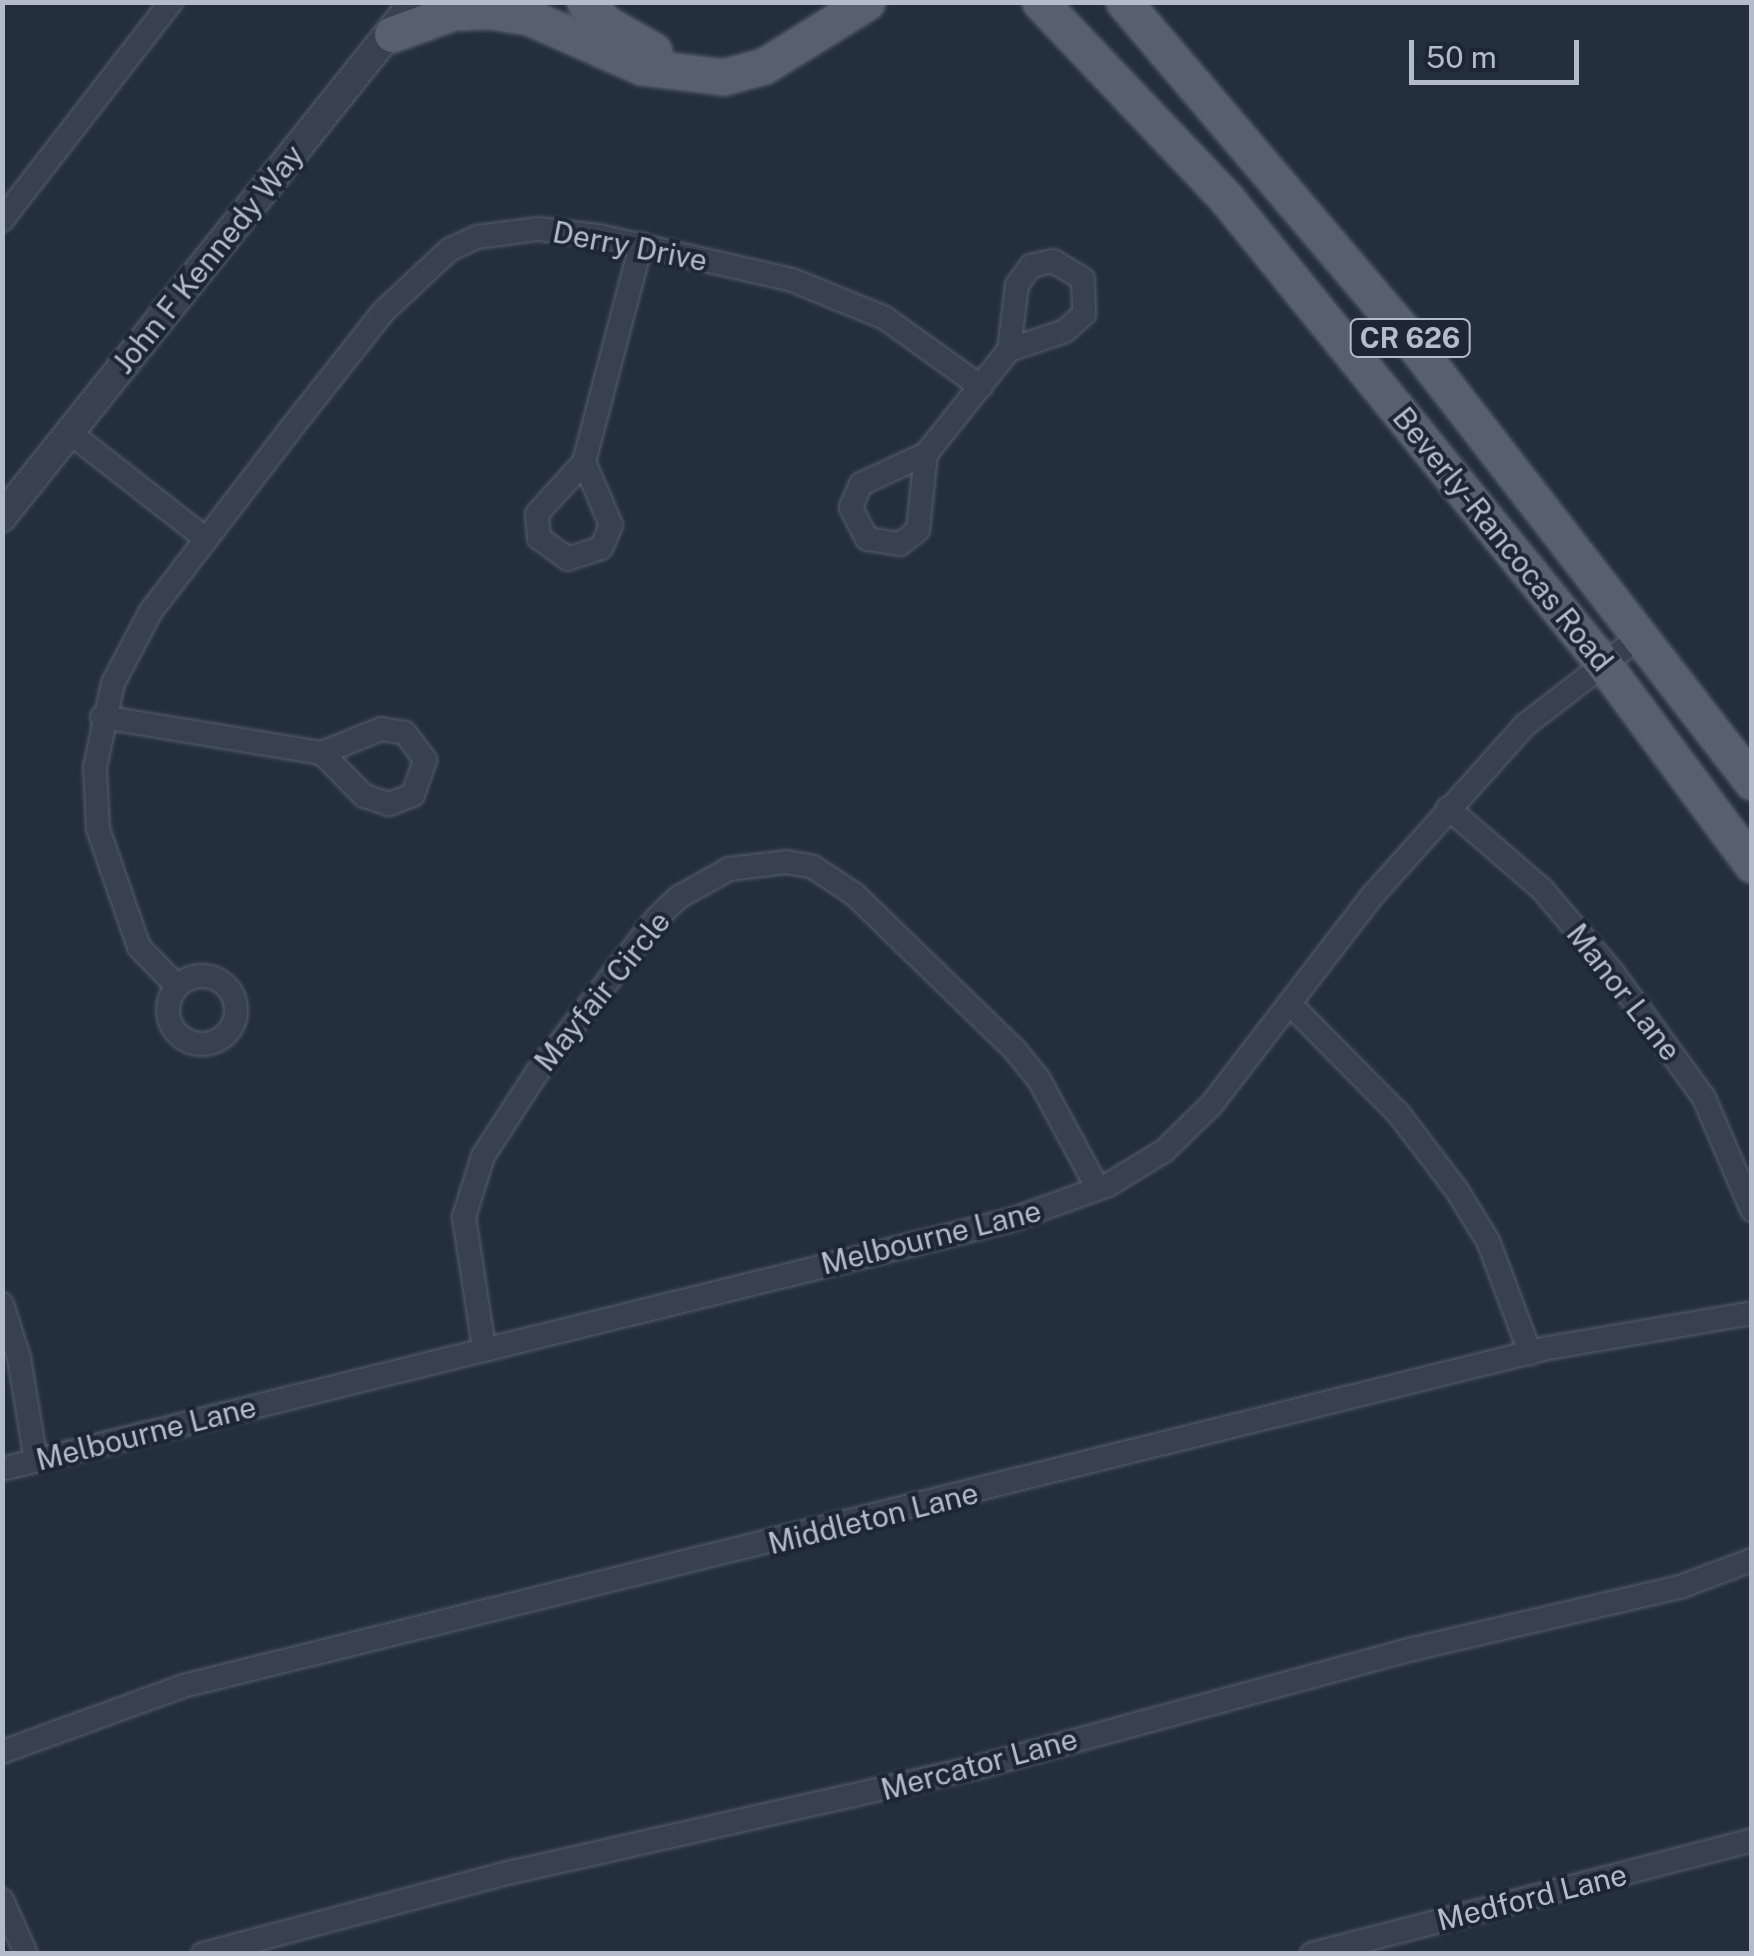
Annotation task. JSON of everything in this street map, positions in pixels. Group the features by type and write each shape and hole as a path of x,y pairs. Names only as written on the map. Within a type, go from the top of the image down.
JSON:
{"main road":[{"path":"586,2 639,46 678,59 718,60 756,52 790,34 819,2"},
{"path":"392,34 453,12 490,11 529,17 642,66 723,77 777,59 867,2"},
{"path":"1020,2 1085,46"},
{"name":"Beverly-Rancocas Road","path":"1040,2 1226,198 1605,666 1752,864"},
{"name":"Beverly-Rancocas Road","path":"1124,2 1406,334 1752,782"}],"street":[{"path":"2,220 171,2"},
{"name":"John F Kennedy Way","path":"2,517 414,2"},
{"name":"Derry Drive","path":"177,986 139,946 105,858 95,797 102,716 136,633 383,312 449,250 477,237 538,229 640,244 792,280 856,304 909,334 981,388"},
{"path":"584,462 640,244"},
{"path":"926,454 1009,350"},
{"path":"69,432 206,539"},
{"name":"Melbourne Lane","path":"2,1469 1012,1220 1098,1189 1136,1170 1189,1129 1448,808 1525,725 1642,635"},
{"path":"102,716 322,753"},
{"name":"Manor Lane","path":"1448,808 1542,889 1613,973 1704,1098 1752,1210"},
{"name":"Mayfair Circle","path":"484,1348 464,1245 467,1202 482,1156 526,1087 657,918 679,897 728,869 786,862 812,867 854,894 1026,1064 1098,1189"},
{"path":"1292,1006 1398,1113 1456,1189 1488,1241 1530,1353"},
{"path":"2,1304 20,1358 36,1461"},
{"name":"Middleton Lane","path":"2,1752 183,1686 1530,1353 1752,1313"},
{"name":"Mercator Lane","path":"203,1954 512,1872 1012,1759 1413,1649 1680,1586 1752,1560"},
{"name":"Medford Lane","path":"1312,1954 1752,1840"},
{"path":"2,1900 26,1954"}]}
